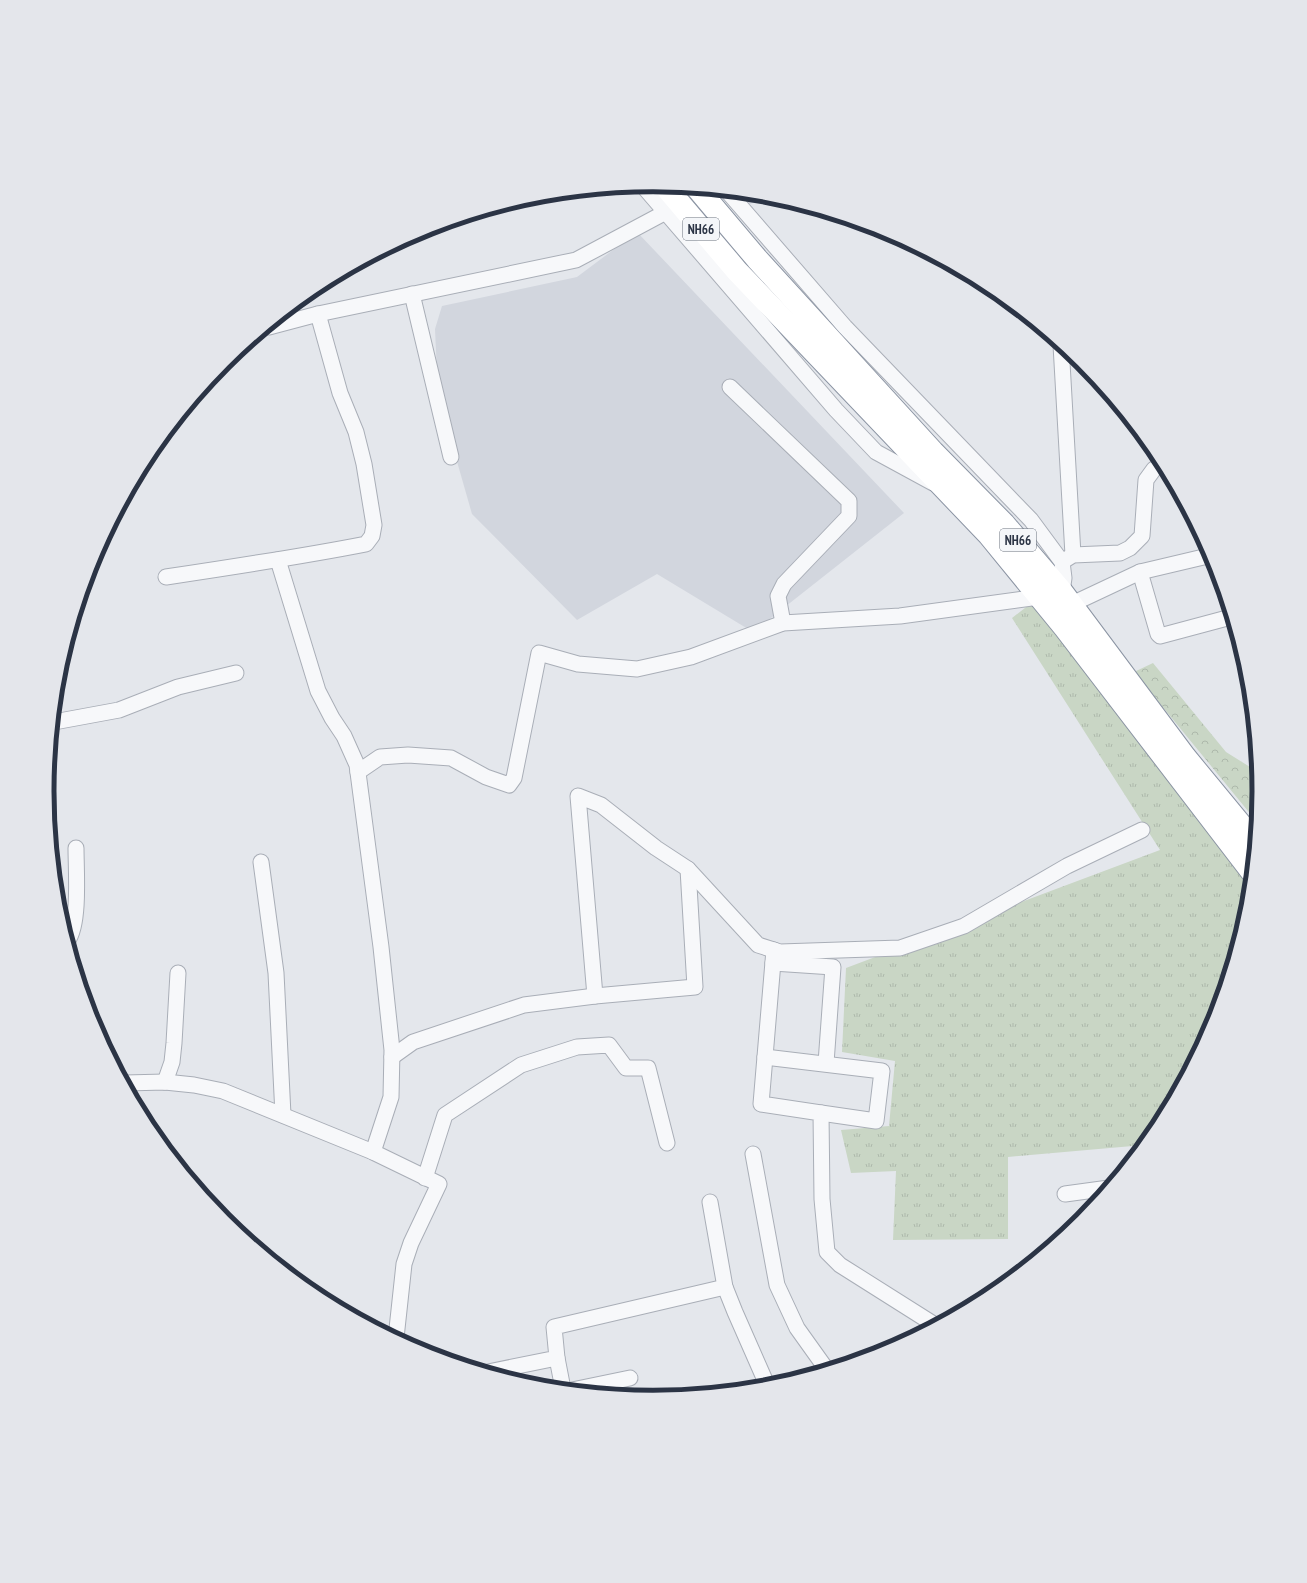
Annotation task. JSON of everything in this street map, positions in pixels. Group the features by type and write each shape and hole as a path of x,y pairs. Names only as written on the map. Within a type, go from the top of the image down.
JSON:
{"highway":[{"name":"NH66","path":"670,192 737,271 989,535 1066,628 1248,867"},
{"name":"NH66","path":"702,194 757,259 933,452 1004,524 1067,598 1185,757 1251,838"}],"street":[{"path":"648,192 836,410 876,452 946,490"},
{"path":"732,197 845,327 1067,559"},
{"path":"279,324 318,314 576,260 666,212"},
{"path":"412,294 451,458"},
{"path":"166,577 278,560 366,544 372,536 374,525 364,464 356,432 340,393 318,314"},
{"path":"1061,353 1067,559 1064,578 1067,598 1140,572 1205,558"},
{"path":"730,387 849,501 849,516 784,584 778,596 783,623"},
{"path":"1067,559 1120,553 1130,548 1142,536 1146,480 1154,469 1158,467"},
{"path":"278,560 318,691 332,718 344,736 357,765 381,947 392,1057 391,1097 373,1152"},
{"path":"1140,572 1158,634 1160,636 1227,618"},
{"path":"358,772 380,757 408,756 452,758 486,777 509,785 514,778 539,653 578,664 637,669 691,657 783,623 900,616 1040,596"},
{"path":"58,721 119,710 178,688 236,673"},
{"path":"595,996 578,796 601,805 656,848 688,869 758,946 774,956 833,967 826,1063"},
{"path":"774,956 780,952 900,948 964,926 1067,866 1142,830"},
{"path":"71,934 75,920 76,848"},
{"path":"261,862 276,973 283,1115"},
{"path":"392,1057 413,1042 524,1005 595,996 695,987 688,869"},
{"path":"766,1057 826,1063 882,1071 876,1120 761,1104 774,956"},
{"path":"165,1082 172,1062 174,1050 178,973"},
{"path":"425,1178 445,1115 521,1065 577,1047 609,1045 626,1068 648,1068 667,1143"},
{"path":"130,1083 165,1082 194,1084 223,1091 373,1152 439,1184 411,1242 404,1264 397,1333"},
{"path":"821,1113 822,1199 827,1252 840,1265 931,1323"},
{"path":"753,1154 777,1285 797,1328 824,1366"},
{"path":"1064,1194 1102,1189"},
{"path":"710,1202 725,1287 765,1380"},
{"path":"561,1383 556,1358 554,1327 725,1287"},
{"path":"496,1370 556,1358"},
{"path":"586,1387 630,1378"}],"shaded area":[{"path":"737,198 757,202 743,206"},
{"path":"637,232 904,513 753,632 657,574 577,620 472,514 438,395 435,329 442,306 577,277"}],"green space":[{"path":"1039,597 1248,867 1241,908 1233,947 1207,1021 1191,1057 1173,1091 1152,1125 1137,1146 1008,1157 1008,1239 893,1240 896,1171 851,1173 841,1130 889,1126 895,1061 842,1052 846,968 1160,850 1012,618"},
{"path":"1153,663 1226,752 1252,769 1252,816 1134,672"}]}
